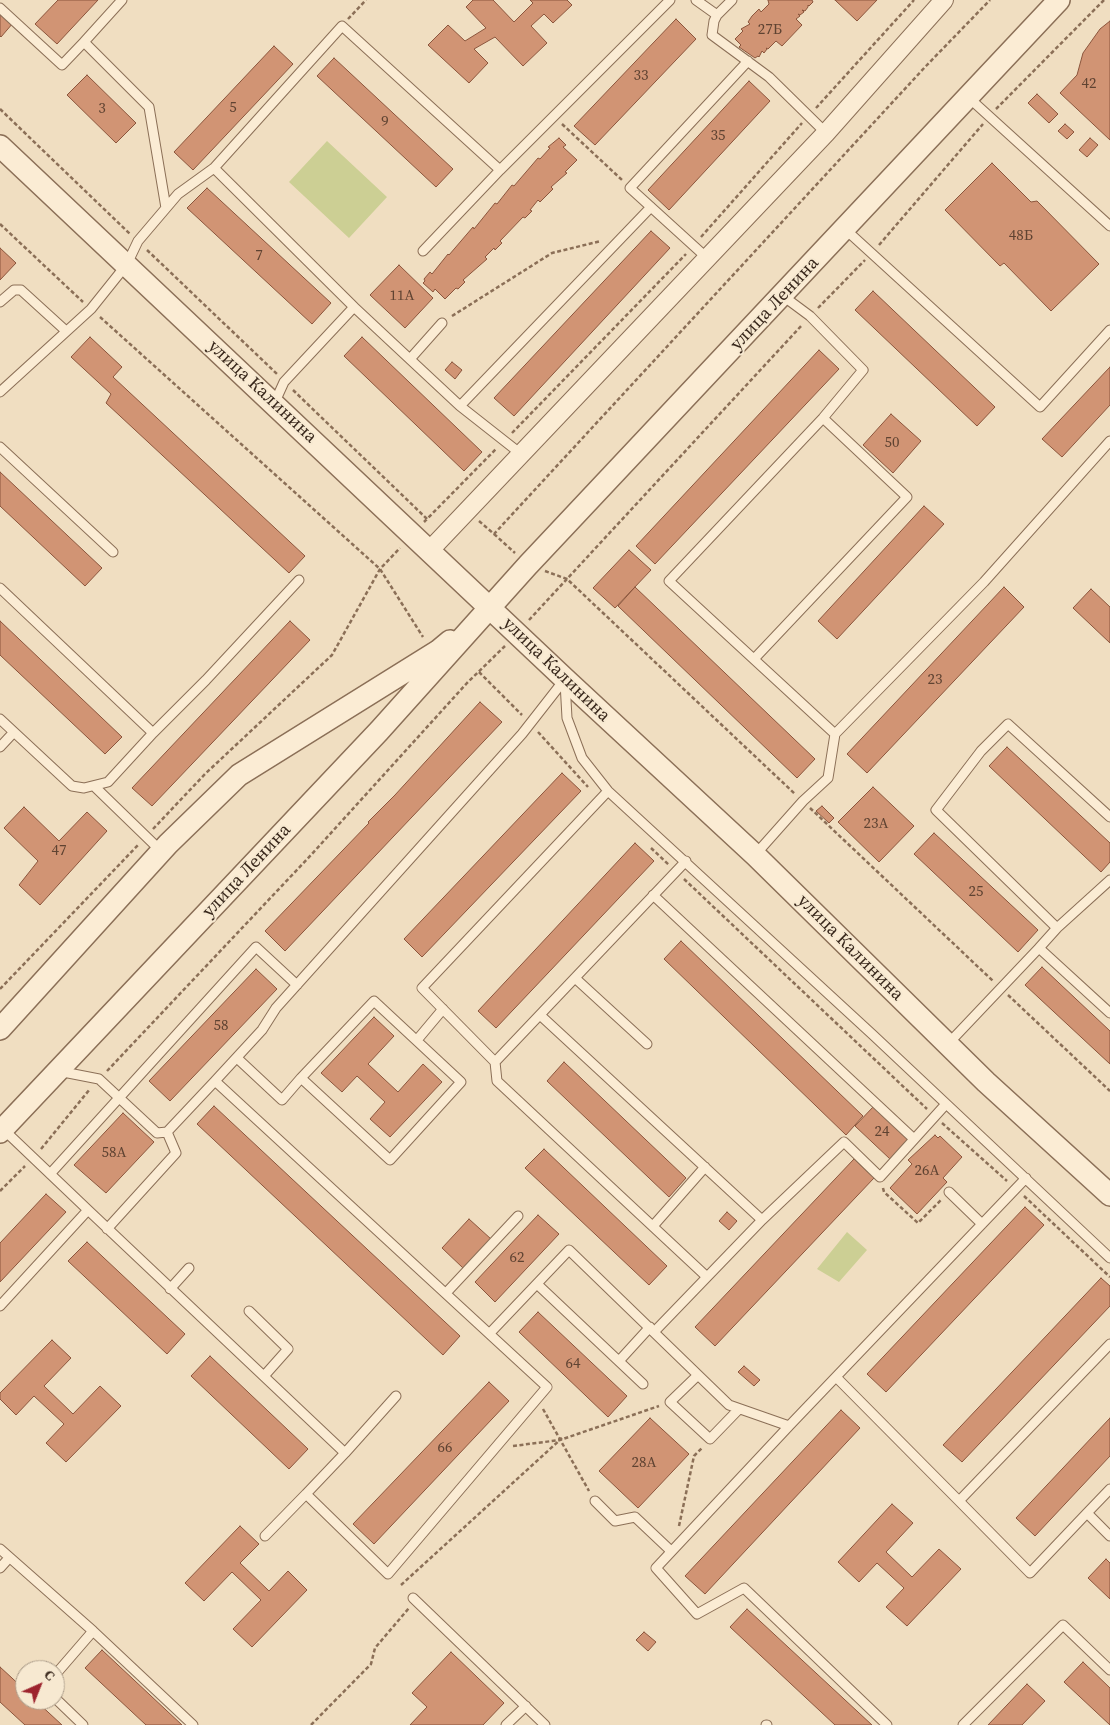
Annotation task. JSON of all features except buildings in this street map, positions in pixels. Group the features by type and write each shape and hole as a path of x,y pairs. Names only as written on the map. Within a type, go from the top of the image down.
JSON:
{"street":[{"path":"430,550 521,454 700,252 826,133 944,0"},
{"name":"улица Ленина","path":"1,1130 417,690 490,607 1059,0"},
{"name":"улица Калинина","path":"0,146 565,679 755,855 947,1045 1110,1195"},
{"name":"улица Ленина","path":"0,1029 161,851 239,775 438,651 490,607"}],"lane":[{"path":"0,8 62,65 122,0"},
{"path":"423,251 500,170 670,0"},
{"path":"696,0 717,15"},
{"path":"732,0 717,15 712,35 769,77 826,133"},
{"path":"0,392 91,309 127,264 138,241 178,194 214,168 342,26 500,170"},
{"path":"84,42 149,107 166,208"},
{"path":"700,252 630,188 748,61"},
{"path":"968,97 1110,226"},
{"path":"214,168 354,307 460,406 521,454"},
{"path":"460,406 650,207"},
{"path":"845,228 1040,407 1110,330"},
{"path":"0,302 14,290 21,290 66,331"},
{"path":"783,296 810,316 863,370 823,418 669,581 835,734"},
{"path":"274,404 284,382 354,307"},
{"path":"410,359 442,322"},
{"path":"754,659 907,497 823,418"},
{"path":"755,855 802,801 828,778 835,734 984,582 1110,441"},
{"path":"0,447 113,552"},
{"path":"0,719 72,786 95,787 108,782 153,732 206,680 299,580"},
{"path":"0,588 153,732"},
{"path":"58,1071 98,1079 157,1133 167,1132 237,1058 297,985 522,734 529,722 565,679"},
{"path":"565,679 567,718 582,758 608,791 686,861 1110,1258"},
{"path":"1057,928 936,810 981,751 1008,724 1110,817"},
{"path":"0,748 14,732"},
{"path":"95,787 161,851"},
{"path":"608,791 422,988 495,1062 497,1081 707,1277"},
{"path":"495,1062 686,861"},
{"path":"947,1045 1057,928 1110,880"},
{"path":"653,895 914,1139"},
{"path":"50,1174 256,947 297,985"},
{"path":"1039,948 1110,1013"},
{"path":"575,978 647,1044"},
{"path":"237,1058 282,1100 301,1078 374,1001 461,1082 390,1160 301,1078"},
{"path":"417,1040 443,1009"},
{"path":"540,1015 762,1220"},
{"path":"215,1081 490,1333 546,1387 388,1574 306,1494"},
{"path":"619,1361 844,1142 880,1177 946,1104"},
{"path":"1,1130 34,1157 170,1289 345,1453"},
{"path":"107,1229 176,1153 167,1132"},
{"path":"653,1226 705,1167"},
{"path":"887,1725 744,1588 698,1614 656,1568 1026,1178"},
{"path":"949,1192 982,1224"},
{"path":"0,1306 88,1210"},
{"path":"446,1293 518,1216"},
{"path":"490,1333 569,1250 729,1405 789,1426"},
{"path":"170,1289 189,1268"},
{"path":"537,1284 643,1384"},
{"path":"249,1311 288,1349 264,1376"},
{"path":"959,1501 1110,1344"},
{"path":"698,1375 670,1402 710,1439 739,1409"},
{"path":"836,1377 1030,1573 1110,1489"},
{"path":"265,1536 345,1453 396,1396"},
{"path":"595,1501 615,1521 635,1517 672,1550"},
{"path":"1087,1513 1110,1536"},
{"path":"0,1549 93,1631 193,1725"},
{"path":"0,1568 9,1558"},
{"path":"413,1598 545,1725"},
{"path":"963,1725 1063,1625 1110,1670"},
{"path":"65,1663 93,1631"},
{"path":"506,1725 526,1706"},
{"path":"65,1708 83,1725"}],"path":[{"path":"342,26 366,0"},
{"path":"0,109 427,519 504,441 700,252 809,115 914,0"},
{"path":"468,511 494,534 921,71 990,0"},
{"path":"1104,0 989,116 873,253 810,316 567,579 1110,1091"},
{"path":"554,116 630,188"},
{"path":"0,224 91,309 380,569 423,637"},
{"path":"442,322 552,253 600,241 614,245"},
{"path":"0,989 205,774 332,655 380,569"},
{"path":"0,1191 34,1157 98,1079 305,862 479,672 529,722 600,800"},
{"path":"648,845 935,1117 1017,1189 1110,1277"},
{"path":"880,1177 884,1192 918,1224 949,1192"},
{"path":"537,1398 595,1501"},
{"path":"494,1448 560,1440 670,1402"},
{"path":"401,1585 560,1440"},
{"path":"672,1550 694,1456"},
{"path":"311,1725 371,1664 375,1648 416,1600 388,1574"}],"green space":[{"path":"327,141 387,197 349,238 289,182"},
{"path":"847,1232 867,1250 839,1282 817,1269"}]}
